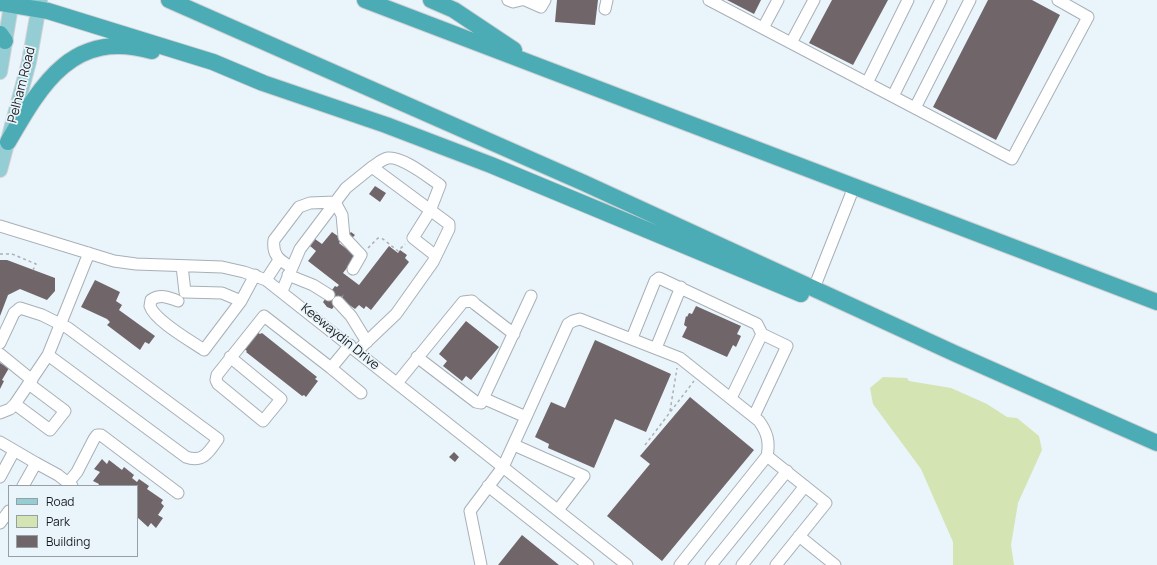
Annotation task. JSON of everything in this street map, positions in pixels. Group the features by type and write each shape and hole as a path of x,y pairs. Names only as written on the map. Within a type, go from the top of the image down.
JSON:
{"highway":[{"path":"169,0 584,183 956,354 1157,444"},
{"path":"365,0 1157,302"},
{"path":"431,0 454,10 539,66"},
{"path":"8,2 40,5 205,59 263,82 386,125 491,165 774,283 956,354"},
{"path":"8,142 33,99 55,72 76,57 104,48 115,46 142,49 211,70 263,82"}],"main road":[{"name":"Pelham Road","path":"0,72 2,38 8,2"},
{"name":"Pelham Road","path":"0,170 29,62 40,5"}],"street":[{"path":"508,0 513,2 521,0"},
{"path":"526,0 541,7 545,0"},
{"path":"709,0 1012,159 1088,17 1058,0"},
{"path":"763,28 778,0"},
{"path":"792,43 814,0"},
{"path":"868,83 908,0"},
{"path":"892,96 941,0"},
{"path":"915,108 970,0"},
{"path":"282,291 300,249 335,202 355,180 384,159 394,158 404,162 440,185 430,211 412,238 436,256"},
{"path":"331,368 353,348 367,342 396,314 436,256 450,228 449,224 372,168"},
{"path":"814,288 854,187"},
{"path":"335,202 342,215 344,237 361,255 353,269"},
{"path":"328,295 290,271 278,260 273,246 274,240 299,207 310,203 335,202"},
{"name":"Keewaydin Drive","path":"0,226 114,261 136,264 222,267 255,275 266,280 282,291 627,565"},
{"path":"0,412 10,409 15,404 48,355 90,253"},
{"path":"266,280 278,260"},
{"path":"182,266 184,292 222,293 241,301"},
{"path":"178,301 162,296 156,297 151,300 150,306 153,313 204,350 241,301 255,275"},
{"path":"632,338 655,281 659,278 664,279 757,324 762,334 787,346 754,416"},
{"path":"656,348 681,287"},
{"path":"418,357 476,402 481,403 485,398 531,296"},
{"path":"397,383 459,305 467,301 475,304 514,334"},
{"path":"338,302 351,316 367,342"},
{"path":"0,343 14,312 20,308 60,323 218,439 204,457 198,459 186,457 48,355"},
{"path":"230,357 281,399 263,421 218,384 216,380 217,375 230,357 264,316 362,393"},
{"path":"481,565 470,511 503,467 568,324 580,319 632,338 679,358 754,416 764,427 767,434 769,442 767,456 680,565"},
{"path":"731,398 762,334"},
{"path":"0,354 30,382 65,411 50,430 15,404"},
{"path":"485,398 526,417"},
{"path":"0,442 70,484 94,439 97,435 101,435 178,493"},
{"path":"514,445 584,476 558,510"},
{"path":"0,477 14,450"},
{"path":"767,456 826,502 776,565"},
{"path":"24,485 36,463"},
{"path":"711,565 787,471"},
{"path":"488,486 588,565"},
{"path":"742,565 805,486"},
{"path":"0,523 6,511"},
{"path":"799,536 835,565"}],"path":[{"path":"361,255 378,238 383,239 398,250 412,238"},
{"path":"0,254 12,254 36,264 33,270"},
{"path":"669,413 679,358"},
{"path":"645,445 700,373"}],"green space":[{"path":"883,377 907,378 909,381 951,388 987,404 1007,417 1017,418 1039,436 1042,450 1018,503 1011,545 1014,565 953,565 953,542 921,469 873,404 870,388"}],"building":[{"path":"557,0 598,0 595,25 555,22"},
{"path":"727,0 761,0 754,14"},
{"path":"832,0 888,0 853,65 809,43"},
{"path":"988,0 1032,0 1060,15 996,140 933,107"},
{"path":"375,186 386,193 380,202 369,194"},
{"path":"332,232 342,239 339,243 356,256 343,273 359,285 389,246 398,253 400,250 407,255 405,258 409,262 371,310 366,306 364,309 359,305 355,309 341,299 344,294 332,309 327,307 323,302 335,286 337,287 339,285 308,261 316,251 310,246 315,239 322,244"},
{"path":"351,232 355,235 351,239 347,236"},
{"path":"0,260 7,260 55,278 55,291 47,300 20,289 8,295 0,316"},
{"path":"95,280 120,292 116,301 122,305 119,310 155,336 149,344 145,342 140,350 107,325 110,322 107,319 81,307"},
{"path":"696,306 741,326 737,334 741,336 736,347 733,345 727,357 682,337 687,327 684,325 686,316 687,317 689,313 692,314"},
{"path":"466,321 499,347 471,380 466,376 462,381 443,366 447,361 439,354"},
{"path":"257,332 260,334 262,333 317,377 315,379 318,381 306,397 304,395 302,396 246,352 247,351 244,349"},
{"path":"595,340 671,374 646,432 615,419 594,468 548,448 549,444 535,437 551,402 565,408"},
{"path":"0,363 9,368 2,380 4,381 0,389"},
{"path":"690,397 754,450 662,561 607,516 650,464 640,456"},
{"path":"454,452 459,457 455,462 449,457"},
{"path":"102,459 107,464 109,460 122,470 124,467 134,475 132,478 137,482 139,479 149,486 147,489 163,500 161,503 164,506 158,515 163,518 156,528 151,523 148,527 138,518 138,485 98,485 93,481 100,472 94,469"},
{"path":"522,535 559,565 498,565"}]}
